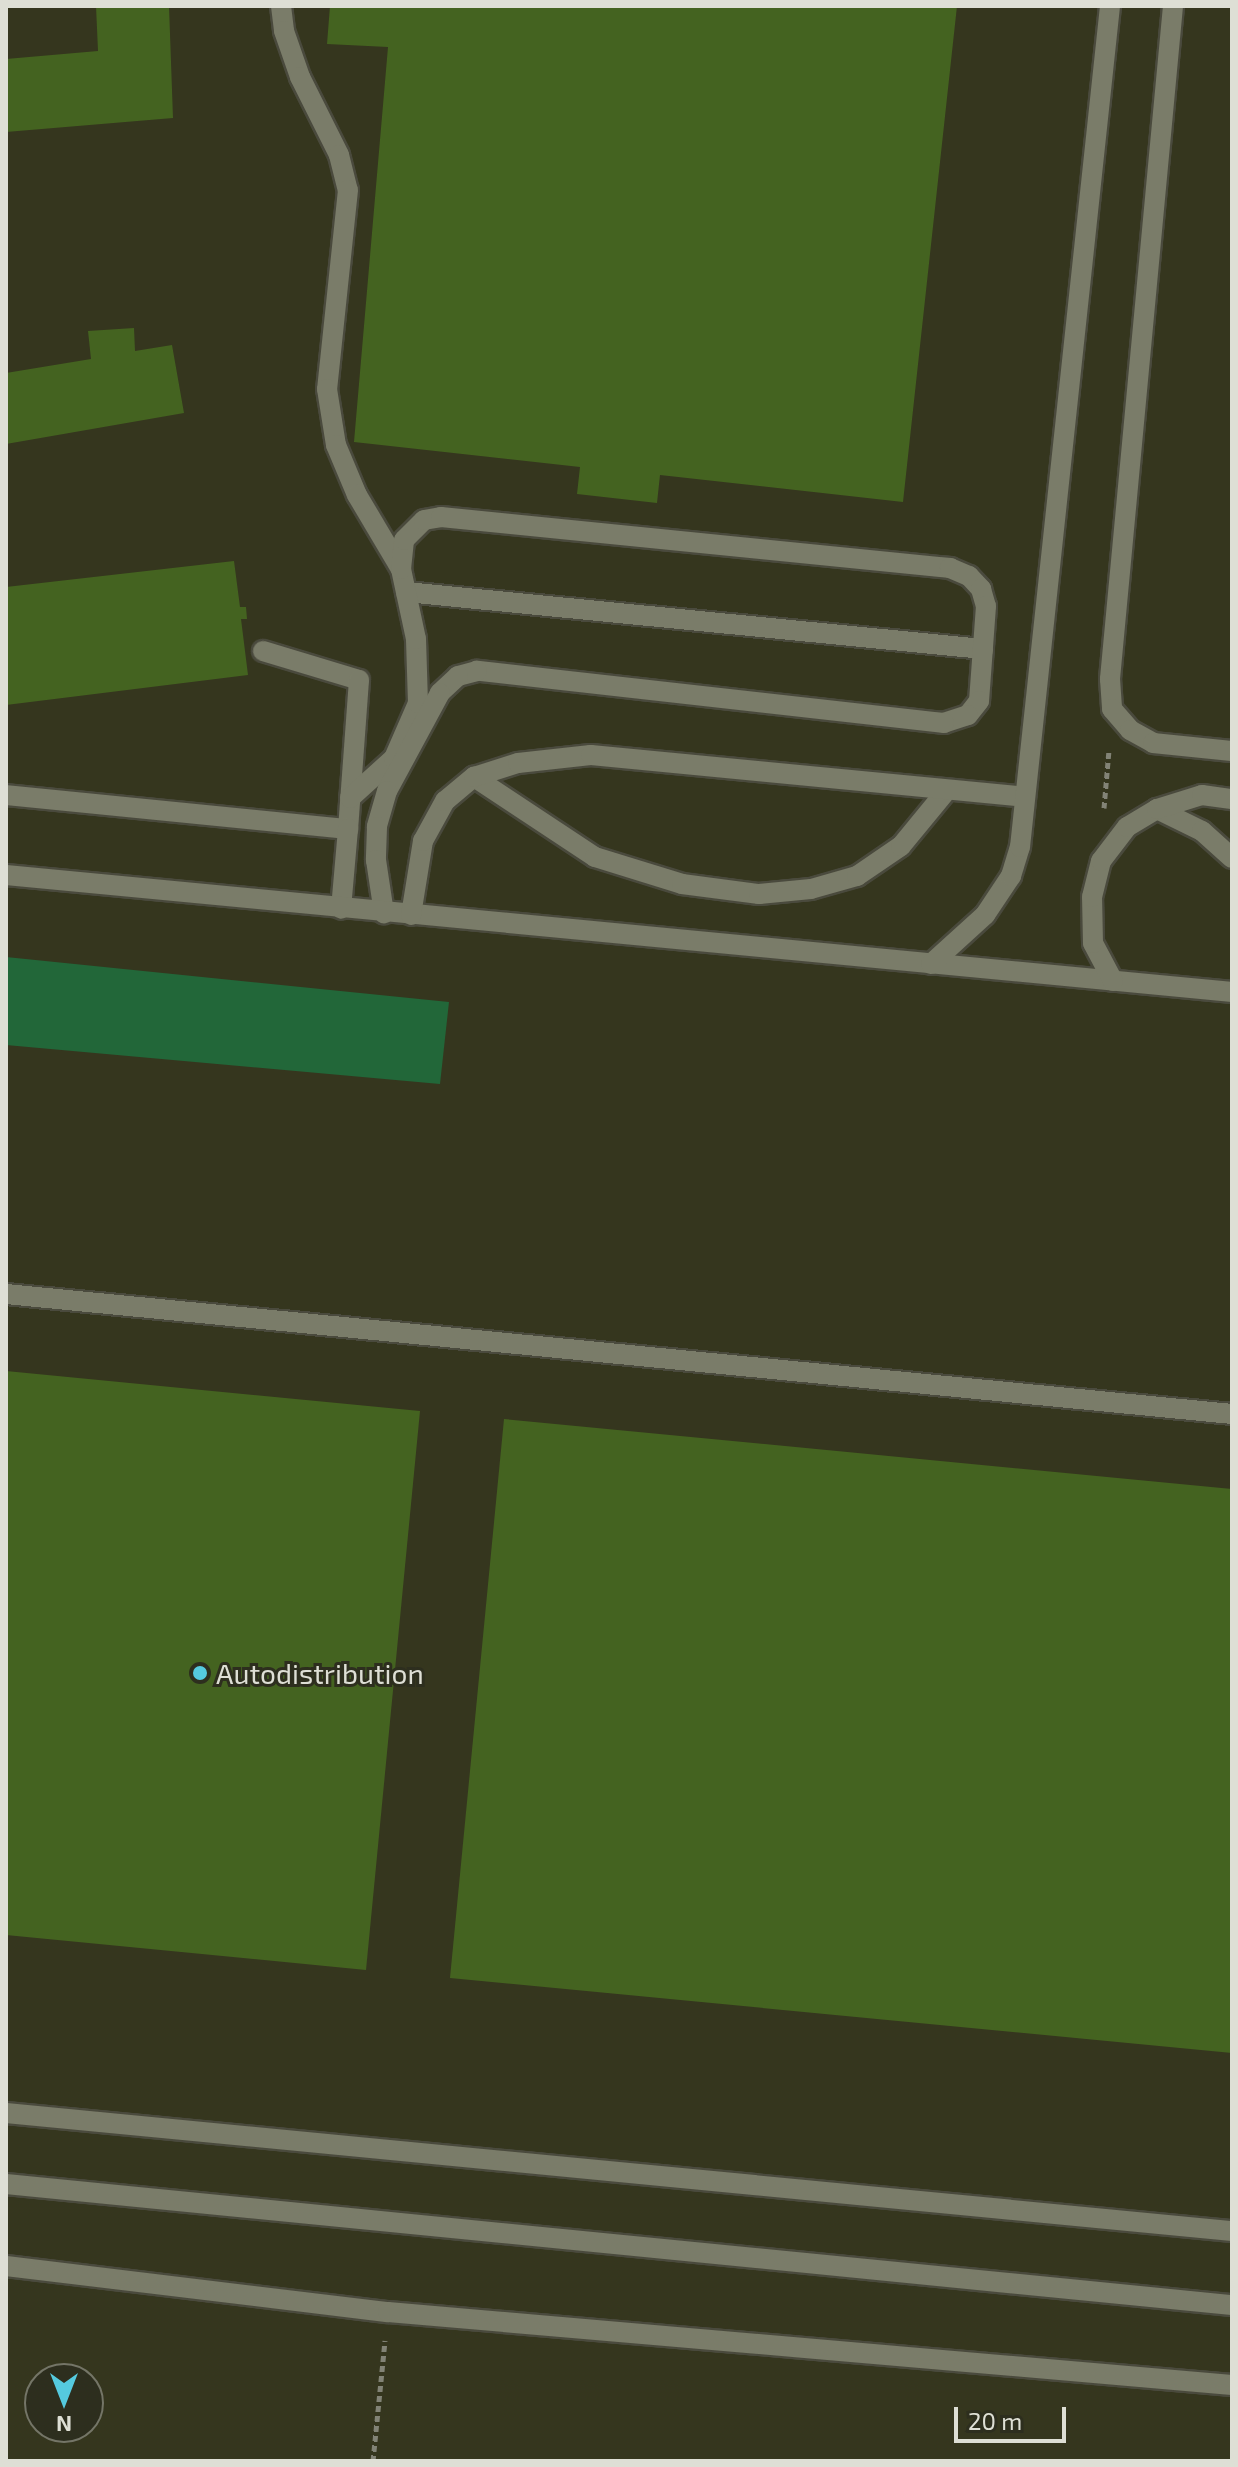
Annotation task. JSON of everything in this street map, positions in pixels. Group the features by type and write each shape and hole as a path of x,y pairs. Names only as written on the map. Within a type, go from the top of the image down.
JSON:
{"lane":[{"path":"281,6 284,31 300,77 339,155 348,190 327,389 336,445 357,495 401,569"},
{"path":"931,964 985,915 1011,876 1020,847 1110,6"},
{"path":"1173,6 1110,679 1112,709 1130,730 1153,743 1232,751"},
{"path":"350,798 394,758 410,729 418,703 416,639 401,569 404,540 424,520 441,517 950,568 969,576 981,589 986,606 979,701 968,715 944,723 477,671 458,676 440,693 387,791 377,827 376,860 384,913"},
{"path":"406,592 983,649"},
{"path":"263,651 359,680 341,909"},
{"path":"411,915 423,841 445,801 474,777 518,763 591,755 1025,797"},
{"path":"474,777 595,857 682,884 759,894 811,889 857,876 901,846 947,790"},
{"path":"6,795 348,829"},
{"path":"1113,981 1093,943 1092,897 1101,861 1127,827 1157,809 1202,795 1232,799"},
{"path":"1157,809 1202,831 1232,858"},
{"path":"6,875 1232,992"},
{"path":"6,1294 1232,1414"},
{"path":"6,2113 1232,2231"},
{"path":"6,2184 1232,2305"},
{"path":"6,2266 388,2312 1232,2385"}],"path":[{"path":"1101,861 1112,709"},
{"path":"373,2461 388,2312"}],"shaded area":[{"path":"6,6 1232,6 1232,2461 6,2461"},
{"path":"6,957 449,1002 440,1084 6,1045"}],"building":[{"path":"96,6 169,6 173,118 6,132 6,59 98,51"},
{"path":"330,6 957,6 903,502 660,475 657,503 577,494 580,467 354,442 388,47 327,44"},
{"path":"134,328 135,351 172,345 184,413 6,444 6,373 91,359 88,331"},
{"path":"234,561 240,607 246,607 247,619 241,619 248,675 6,705 6,587"},
{"name":"Autodistribution","path":"6,1371 420,1411 366,1970 6,1935"},
{"path":"504,1419 1232,1489 1232,2053 450,1978"}],"place":[{"name":"Autodistribution","path":"200,1673"}]}
